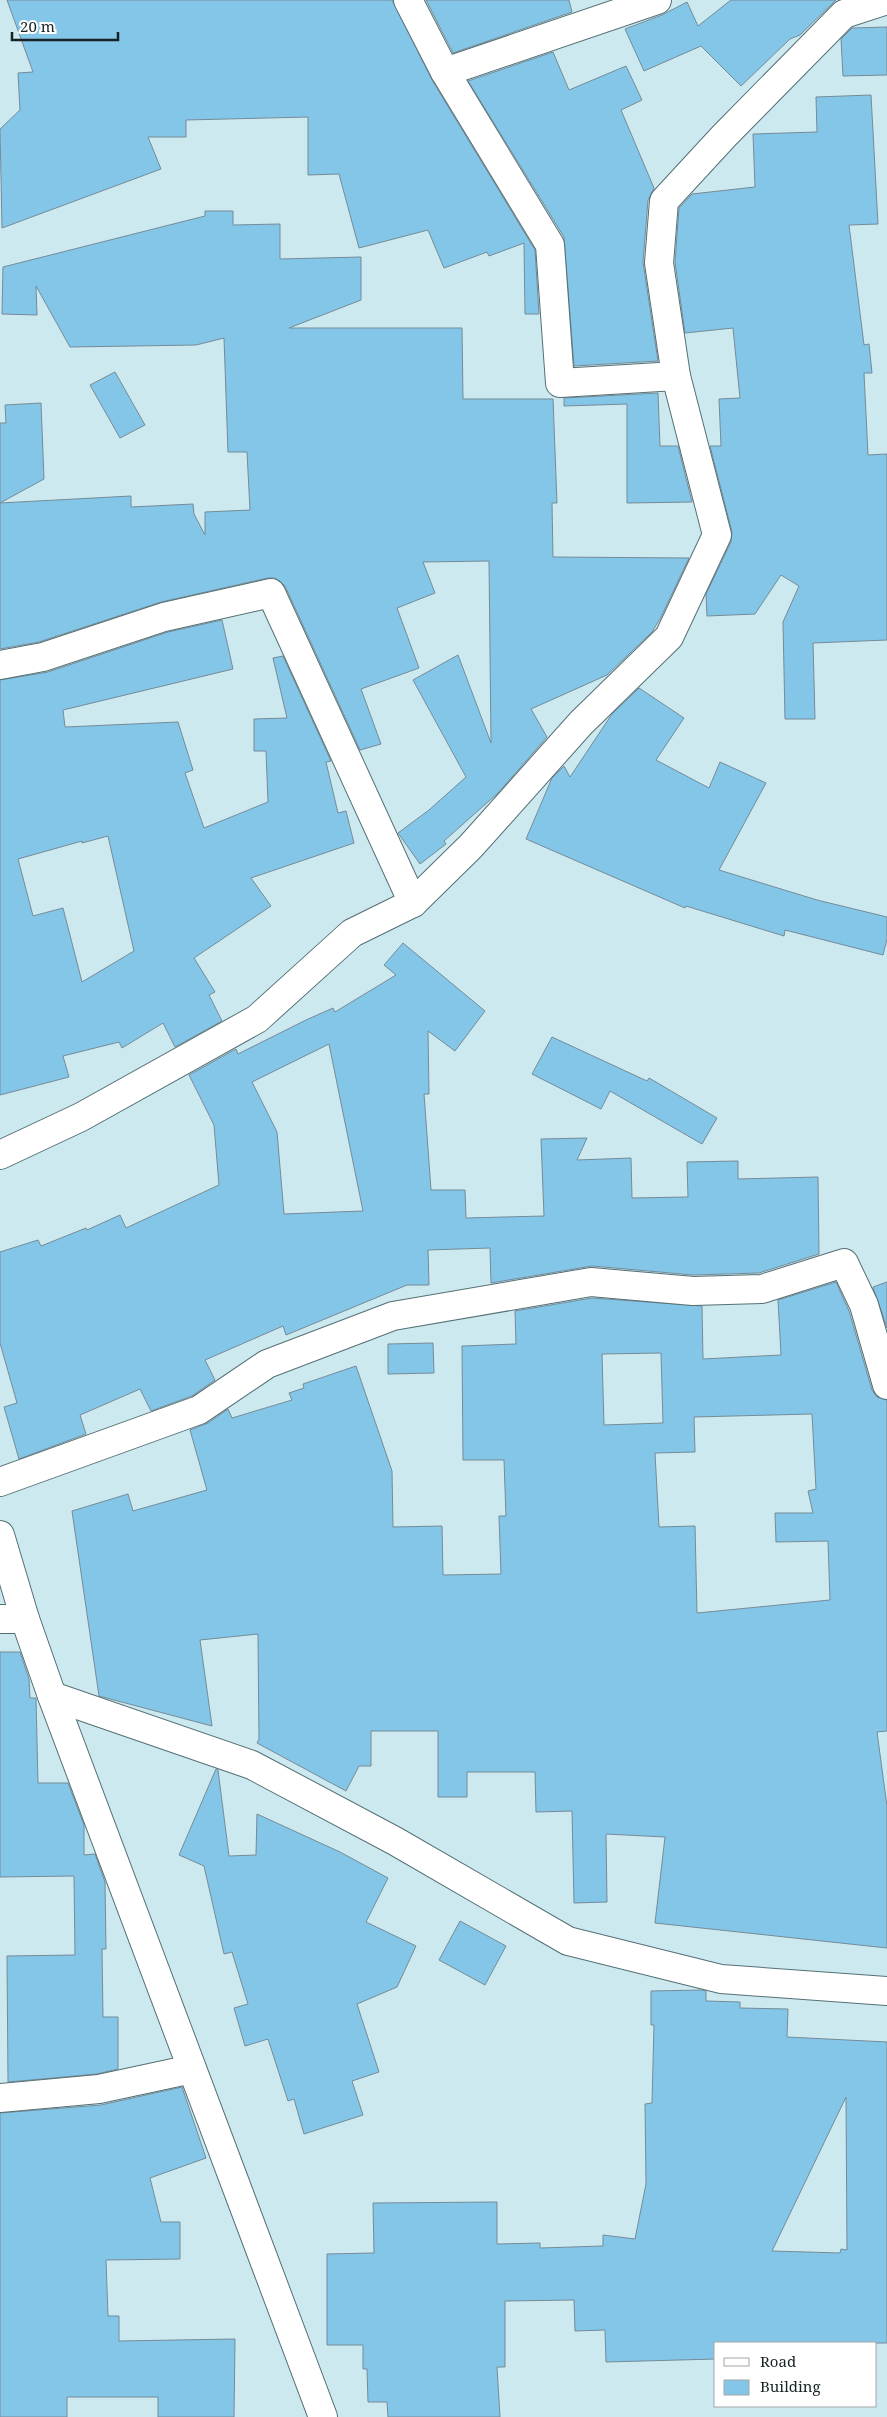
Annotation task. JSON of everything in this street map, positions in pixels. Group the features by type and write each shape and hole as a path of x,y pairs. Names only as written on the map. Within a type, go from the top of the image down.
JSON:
{"street":[{"path":"408,0 445,72 550,245 560,383 676,376"},
{"path":"445,72 657,0"},
{"path":"0,1156 81,1117 257,1019 352,933 413,903 471,846 581,724 669,637 718,535 676,376 659,263 664,201 840,7 887,0"},
{"path":"0,665 43,657 164,617 271,593 413,903"},
{"path":"0,1482 199,1410 267,1364 392,1316 591,1282 693,1291 762,1290 844,1263 864,1305 887,1384"},
{"path":"0,1535 13,1619 52,1696 323,2417"},
{"path":"52,1696 252,1765 395,1841 568,1941 721,1979 887,1991"},
{"path":"0,2098 99,2090 192,2069"}],"building":[{"path":"7,0 392,0 432,80 535,250 539,314 525,314 524,243 489,256 487,252 444,268 428,230 359,248 339,174 308,175 308,117 186,120 186,137 148,137 161,169 2,228 0,129 20,110 18,73 33,72"},
{"path":"426,0 569,0 572,12 453,53"},
{"path":"731,0 836,0 800,35 790,39 741,86 701,46 644,71 625,29 662,15 687,2 698,26"},
{"path":"887,27 887,75 843,76 841,39 852,28"},
{"path":"553,52 569,90 626,66 642,100 621,110 654,188 648,200 643,262 658,361 574,366 564,237 468,81"},
{"path":"871,95 878,224 849,225 864,345 869,344 872,373 864,373 868,455 887,454 887,640 813,643 815,719 785,719 783,622 799,586 781,575 755,614 707,616 706,594 731,542 732,532 710,446 721,446 719,399 740,398 733,328 685,333 675,262 679,208 692,194 755,187 753,134 817,132 816,97"},
{"path":"205,211 233,211 233,225 280,224 280,259 361,257 361,300 289,328 462,328 463,399 553,399 557,503 552,503 553,557 689,558 652,632 607,675 531,709 547,737 498,793 444,841 446,844 420,864 398,833 429,810 466,777 413,680 458,655 491,743 489,561 423,562 435,593 397,608 419,668 361,689 381,744 360,750 285,586 275,578 161,602 39,642 0,649 0,503 131,496 131,507 193,504 194,514 205,535 205,512 250,510 247,452 228,452 224,338 196,345 70,347 36,286 37,315 2,314 3,267 205,216"},
{"path":"115,372 145,425 120,438 90,385"},
{"path":"658,393 660,446 678,446 692,502 627,503 627,404 564,406 564,398"},
{"path":"41,403 44,479 0,503 0,423 6,423 5,405"},
{"path":"222,620 233,669 63,710 65,727 178,722 193,770 185,773 204,828 268,802 266,751 254,751 254,719 287,718 273,658 283,656 331,761 326,762 338,813 346,811 354,843 251,878 271,906 194,958 215,992 209,995 222,1021 175,1047 163,1023 122,1048 119,1042 63,1056 69,1077 0,1095 0,680 48,672 168,632","holes":["108,836 134,951 82,982 63,908 33,916 18,859 82,841 82,843"]},
{"path":"639,688 684,718 656,760 709,788 720,762 766,783 719,870 817,900 887,917 887,939 883,955 785,930 784,936 686,906 685,908 526,839 552,778 564,766 570,777 612,714"},
{"path":"403,943 485,1011 455,1051 428,1031 429,1094 424,1094 431,1190 465,1190 466,1218 544,1216 541,1139 587,1138 577,1160 631,1158 632,1198 688,1197 687,1162 738,1161 738,1179 818,1177 819,1254 759,1273 693,1275 592,1266 491,1283 490,1248 428,1250 429,1285 407,1285 286,1335 283,1326 205,1360 215,1380 192,1396 151,1411 140,1389 80,1415 86,1434 19,1459 4,1407 17,1403 0,1343 0,1252 38,1240 41,1246 86,1228 87,1230 120,1215 126,1228 219,1185 214,1125 189,1075 236,1049 238,1054 333,1008 335,1012 396,975 384,965","holes":["329,1044 363,1211 284,1214 277,1132 252,1082"]},
{"path":"552,1037 647,1081 649,1078 717,1118 702,1144 610,1091 601,1109 532,1074"},
{"path":"836,1282 849,1311 872,1390 877,1397 887,1400 887,1731 877,1732 887,1806 887,1948 655,1923 665,1837 606,1834 607,1902 574,1903 572,1811 536,1812 535,1772 467,1772 467,1797 438,1797 438,1731 371,1731 371,1766 359,1766 346,1791 257,1743 259,1739 258,1634 200,1640 212,1726 99,1696 72,1511 128,1494 133,1511 207,1490 190,1430 208,1423 228,1409 232,1418 292,1400 289,1393 304,1388 303,1384 356,1366 392,1471 393,1527 442,1526 443,1575 501,1574 499,1516 506,1516 504,1460 463,1460 462,1346 516,1344 515,1311 592,1298 702,1306 703,1359 781,1355 778,1300","holes":["661,1353 663,1423 604,1425 602,1354","812,1414 816,1489 808,1491 813,1513 775,1513 776,1542 828,1541 830,1600 697,1613 695,1526 659,1527 655,1453 695,1452 694,1417"]},
{"path":"887,1282 887,1328 873,1287"},
{"path":"433,1343 434,1373 388,1374 388,1344"},
{"path":"0,1652 20,1652 29,1679 30,1698 36,1698 38,1783 68,1783 84,1825 84,1855 95,1854 105,1882 106,1949 102,1949 103,2017 118,2017 118,2069 97,2074 8,2082 7,1956 75,1955 74,1876 0,1877"},
{"path":"216,1769 218,1770 229,1856 256,1855 257,1814 340,1852 388,1878 366,1922 416,1946 397,1987 357,2004 379,2072 352,2081 363,2115 304,2134 294,2099 288,2101 268,2039 245,2046 234,2008 248,2004 232,1952 224,1954 204,1866 179,1855"},
{"path":"460,1921 506,1946 485,1985 439,1960"},
{"path":"702,1990 706,1991 706,2001 740,2002 740,2008 788,2009 787,2037 887,2042 887,2343 714,2342 714,2359 606,2362 605,2330 575,2331 574,2300 505,2301 505,2367 497,2367 500,2417 388,2417 387,2402 368,2402 367,2369 363,2369 363,2345 327,2345 327,2254 374,2253 373,2203 497,2202 497,2244 540,2243 540,2248 603,2246 603,2235 635,2239 646,2184 645,2104 652,2103 654,2025 651,2025 651,1991","holes":["846,2097 847,2250 841,2249 840,2253 772,2251"]},
{"path":"182,2087 206,2158 150,2178 161,2222 180,2222 180,2259 106,2260 108,2316 119,2316 119,2341 235,2339 234,2417 158,2417 158,2397 67,2397 67,2417 0,2417 0,2113 101,2105"}]}
